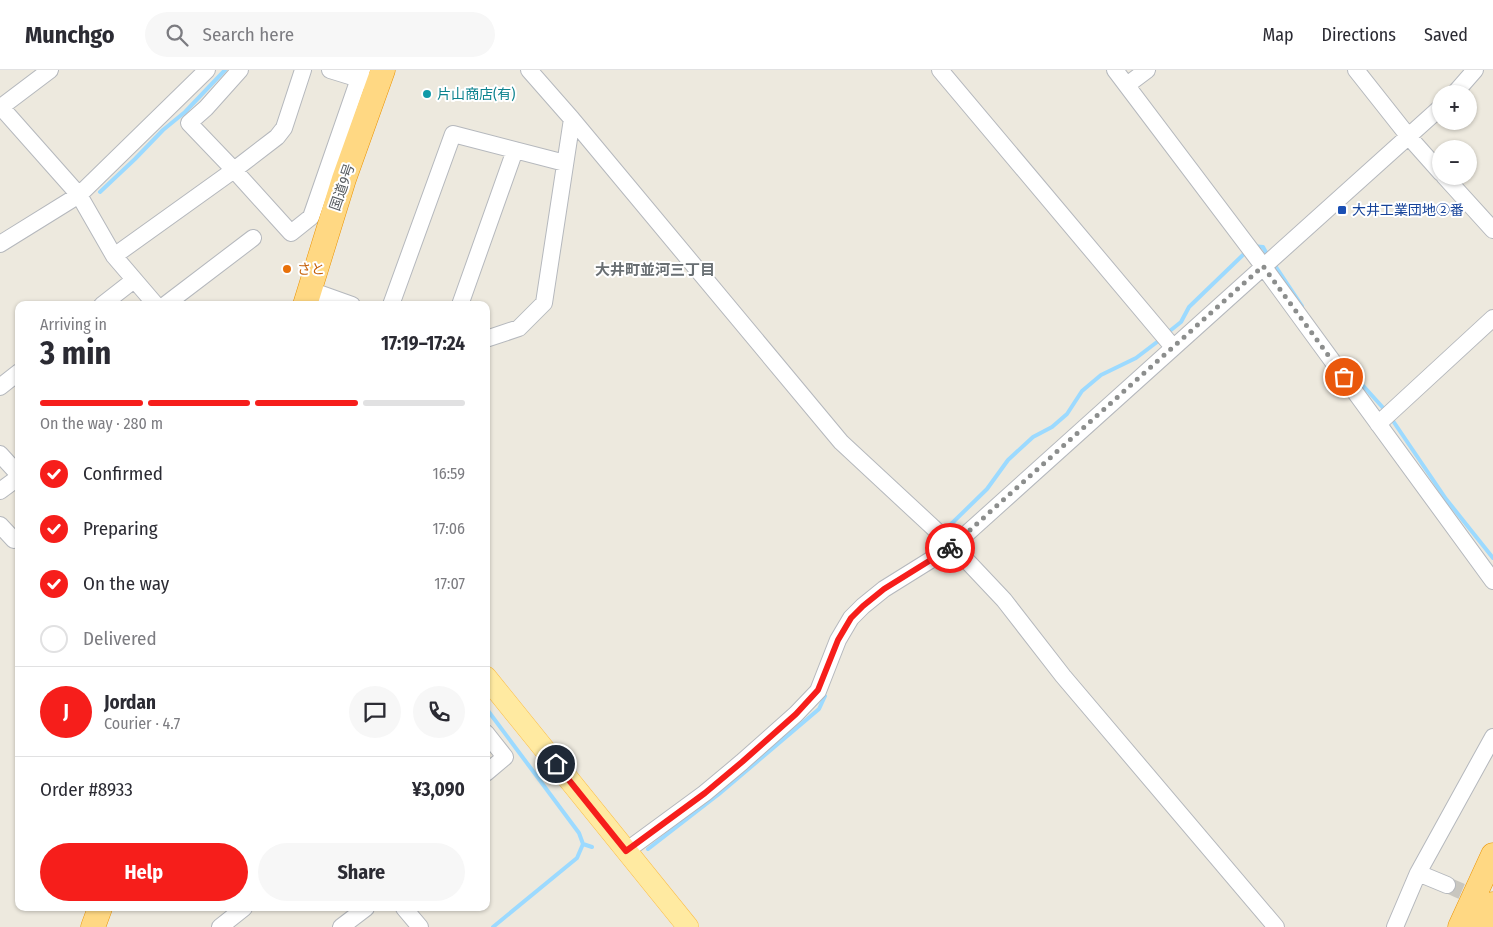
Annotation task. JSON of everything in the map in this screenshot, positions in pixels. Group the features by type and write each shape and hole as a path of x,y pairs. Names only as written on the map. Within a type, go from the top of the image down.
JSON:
{"highway":[{"name":"国道9号","path":"307,298 344,179 370,76"},
{"path":"1460,927 1493,855"},
{"path":"1483,927 1493,904"},
{"path":"93,927 99,911"}],"main road":[{"path":"490,682 688,927"}],"street":[{"path":"50,70 1,107 79,195 114,256 152,301"},
{"path":"0,244 79,195 206,70"},
{"path":"114,256 277,137 284,128 303,70"},
{"path":"235,72 206,108 189,123 291,233 311,217 370,76 330,70"},
{"path":"529,70 841,442 953,546 1004,600 1063,676 1276,927"},
{"path":"940,70 1173,347"},
{"path":"1115,70 1263,266 1493,581"},
{"path":"1127,85 1147,70"},
{"path":"1356,70 1409,138 1432,163"},
{"path":"1462,85 1475,70"},
{"path":"626,851 705,793 796,714 818,690 838,640 851,618 863,606 884,589 953,546 1432,116"},
{"path":"490,338 519,328 544,303 572,119"},
{"path":"392,301 453,134 565,163"},
{"path":"461,301 515,150"},
{"path":"1452,185 1493,230"},
{"path":"170,301 253,238"},
{"path":"107,301 134,280"},
{"path":"307,298 326,301"},
{"path":"1378,424 1493,318"},
{"path":"0,387 15,375"},
{"path":"0,454 15,471"},
{"path":"0,492 15,479"},
{"path":"0,525 14,540"},
{"path":"1395,927 1418,873 1493,737"},
{"path":"490,738 505,757 490,770"},
{"path":"1418,873 1447,885"},
{"path":"220,927 240,911"},
{"path":"341,927 362,911"},
{"path":"407,911 420,927"}],"waterway":[{"path":"100,192 163,130 185,112 225,70"},
{"path":"1253,246 1263,247 1268,256"},
{"path":"1166,334 1181,322 1189,307 1246,252"},
{"path":"1274,264 1302,306"},
{"path":"946,529 987,489 1008,460 1033,437 1052,427 1067,414 1082,391 1101,375 1136,358 1161,339"},
{"path":"1347,368 1386,411"},
{"path":"1391,418 1446,499 1493,558"},
{"path":"648,849 719,794 819,709 825,696"},
{"path":"490,713 579,833 583,844 577,858 493,927"},
{"path":"583,844 592,847"}],"tunnel":[{"path":"1447,885 1482,900"}],"way so far":[{"path":"950,548 1263,266 1344,377"}],"place":[{"name":"片山商店(有)","path":"427,94"},
{"name":"大井工業団地②番","path":"1342,210"},
{"name":"さと","path":"287,269"}],"district":[{"name":"大井町並河三丁目","path":"655,270"}],"route":[{"path":"556,764 626,851 705,793 796,714 818,690 838,640 851,618 863,606 884,589 950,548"}]}
